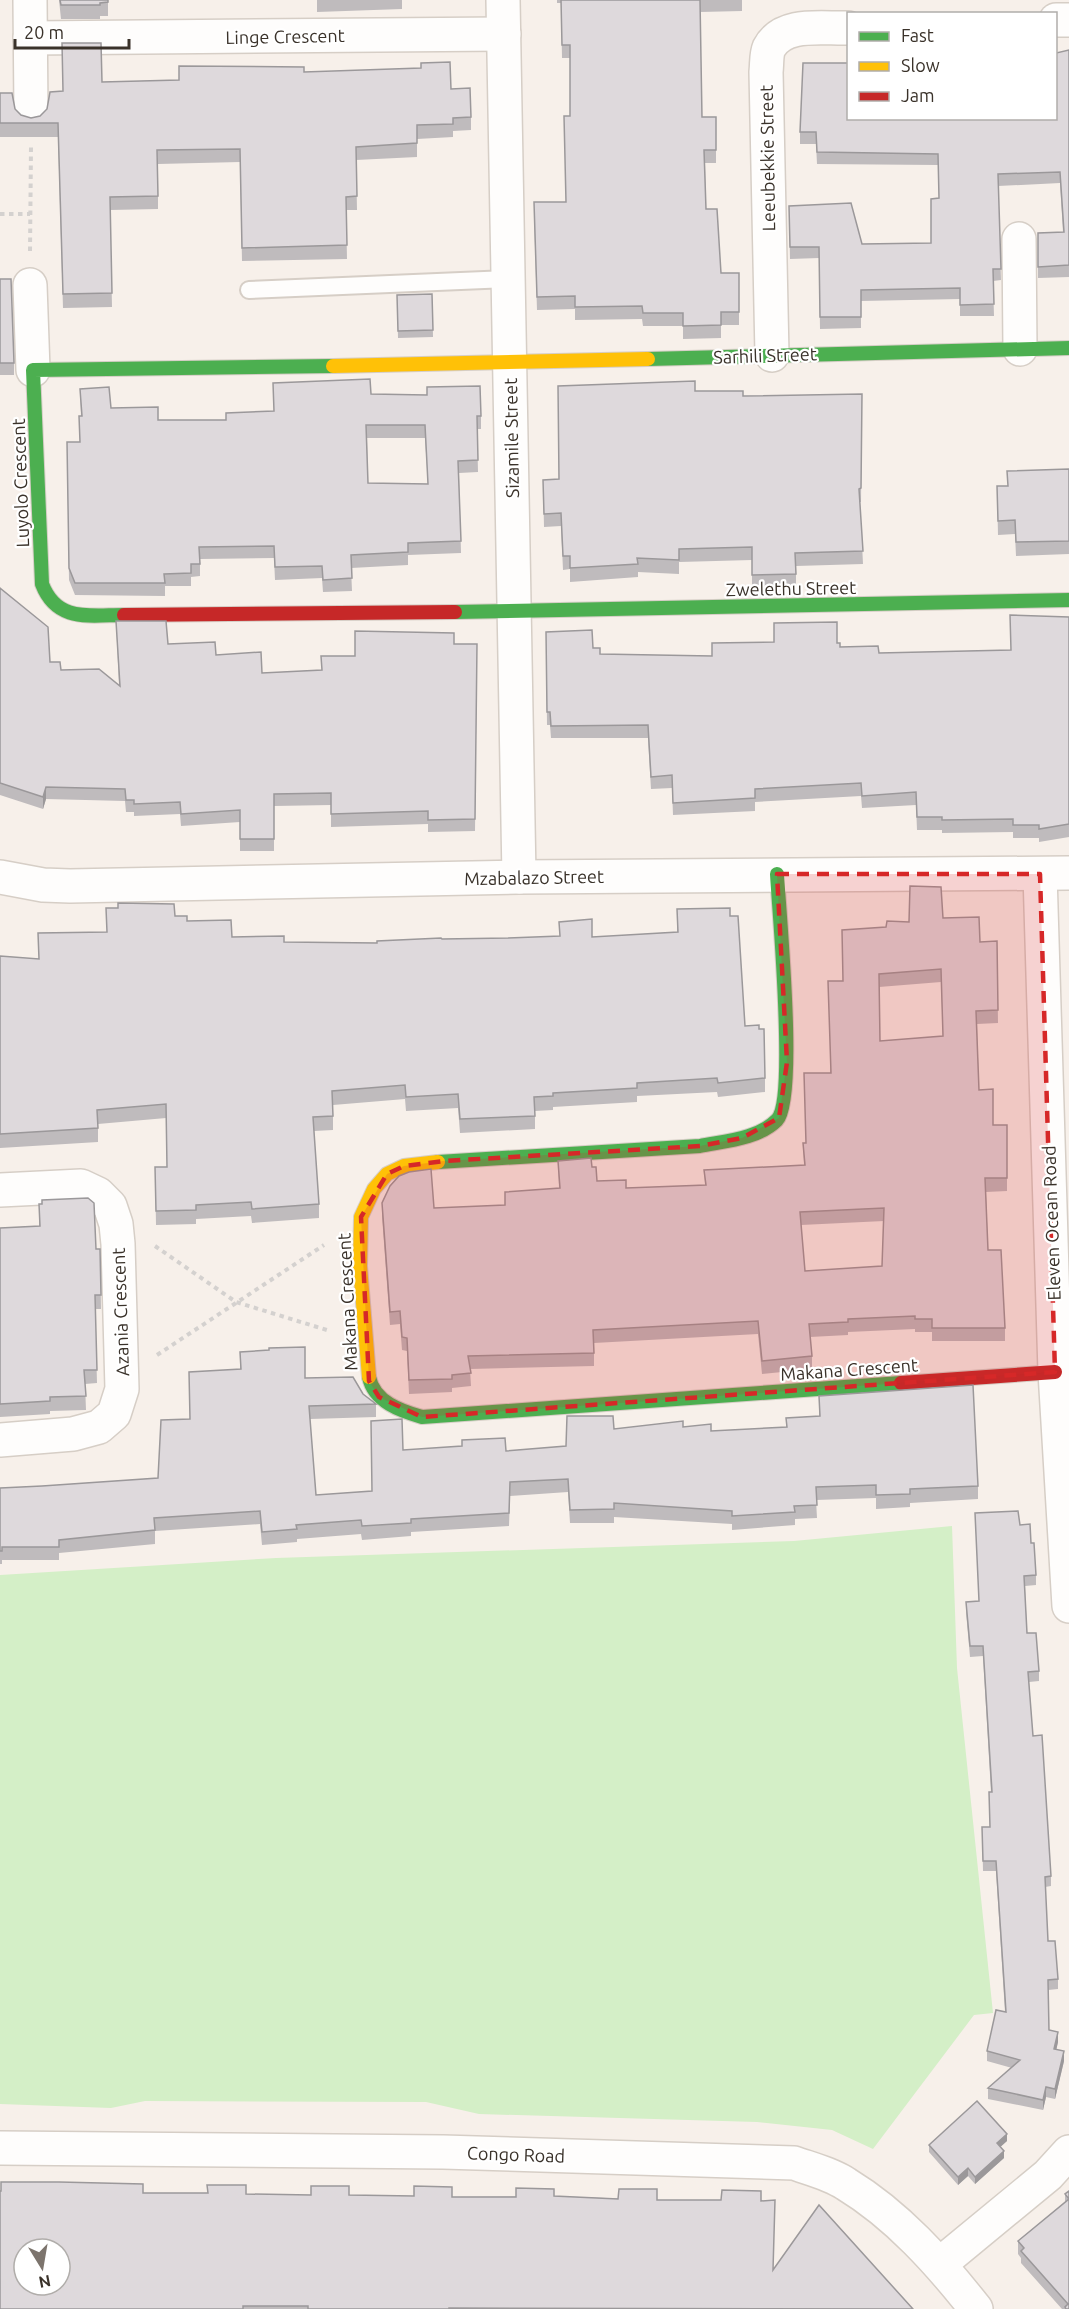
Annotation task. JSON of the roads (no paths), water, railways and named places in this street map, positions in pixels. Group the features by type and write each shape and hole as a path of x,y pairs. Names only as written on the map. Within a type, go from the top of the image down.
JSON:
{"street":[{"path":"30,0 31,113"},
{"name":"Sizamile Street","path":"503,0 519,877"},
{"name":"Leeubekkie Street","path":"772,355 766,72 768,50 777,37 789,30 847,28"},
{"name":"Linge Crescent","path":"30,38 504,34"},
{"path":"1019,239 1020,349"},
{"path":"30,285 33,370 510,362"},
{"name":"Sarhili Street","path":"510,362 1069,348"},
{"name":"Luyolo Crescent","path":"33,370 42,584 46,595 62,612 88,615 514,611"},
{"name":"Zwelethu Street","path":"514,611 1069,600"},
{"name":"Mzabalazo Street","path":"0,877 43,885 70,885 777,874 1055,874"},
{"name":"Makana Crescent","path":"777,874 787,1062 785,1095 779,1118 765,1129 742,1138 700,1146 444,1161 404,1166 387,1174 374,1189 361,1217 360,1266 369,1380 379,1397 399,1410 422,1417 1055,1372"},
{"name":"Eleven Ocean Road","path":"1055,874 1055,1372 1069,1606"},
{"name":"Azania Crescent","path":"0,1190 81,1186 98,1194 110,1206 116,1224 118,1244 122,1389 114,1414 99,1427 73,1434 0,1440"},
{"name":"Congo Road","path":"0,2148 443,2152 794,2163 844,2182 878,2207 940,2264 976,2309"},
{"path":"940,2264 1048,2175 1069,2152"}],"lane":[{"path":"249,290 508,279"}]}
